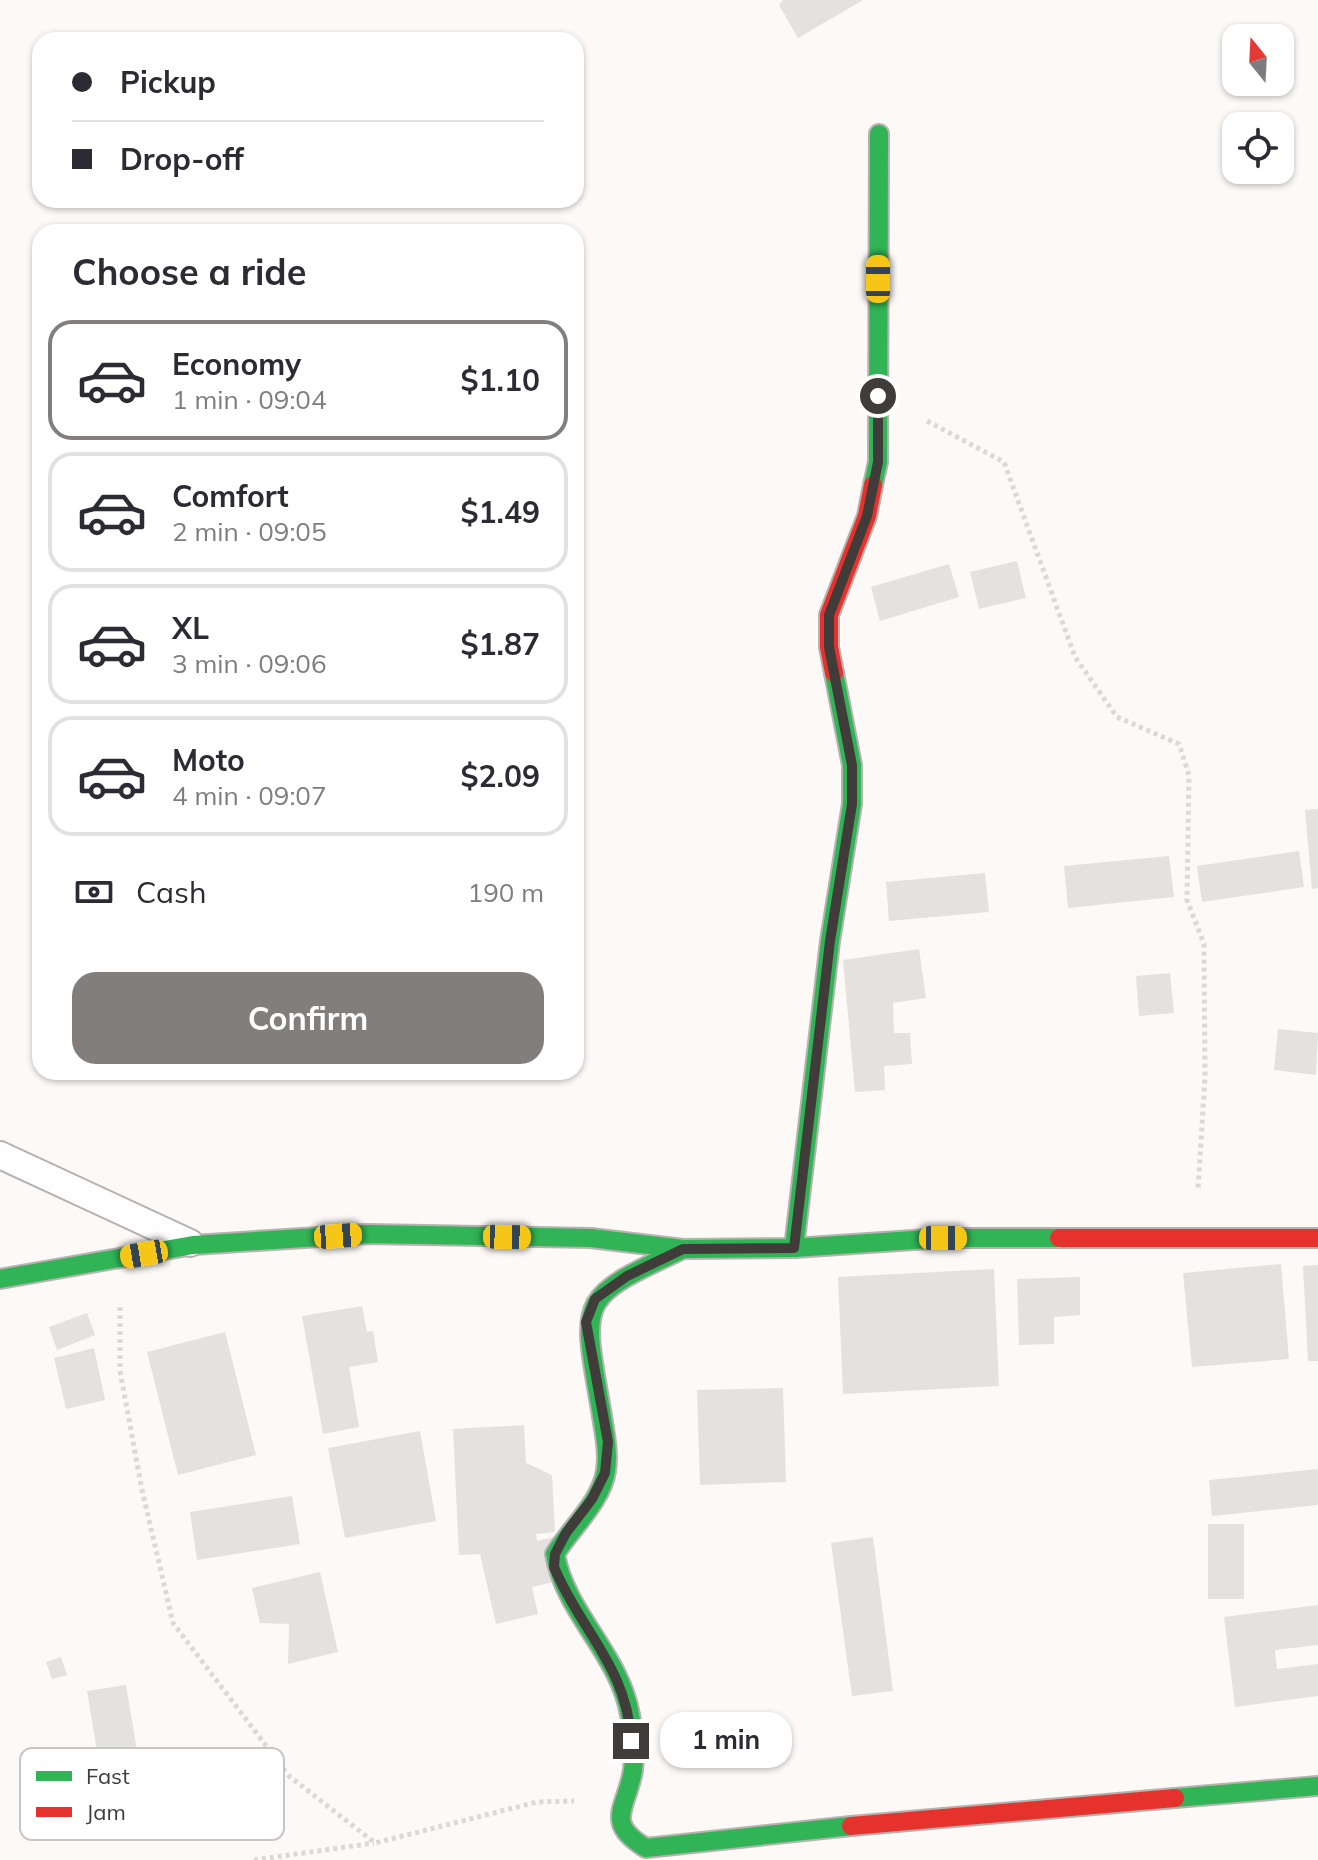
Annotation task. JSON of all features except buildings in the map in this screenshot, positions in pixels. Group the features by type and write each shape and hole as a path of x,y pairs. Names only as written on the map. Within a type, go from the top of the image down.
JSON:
{"street":[{"path":"794,1248 830,941 852,804 852,765 829,647 829,615 867,516 878,462 879,134"},
{"path":"0,1279 193,1245 366,1234 591,1238 683,1249 794,1248 943,1238 1318,1238"},
{"path":"683,1249 627,1276 595,1299 586,1322 608,1442 605,1473 555,1554 559,1578 612,1665 630,1713 633,1769 619,1816 626,1836 646,1848 1318,1786"}],"lane":[{"path":"0,1155 193,1245"}],"path":[{"path":"878,396 1004,462 1075,657 1117,717 1179,744 1189,775 1187,900 1204,944 1205,1077 1196,1238"},
{"path":"119,1258 120,1371 142,1490 173,1623 268,1748"},
{"path":"284,1769 375,1843"},
{"path":"254,1860 375,1843 537,1802 625,1800"}],"traffic: fast":[{"path":"873,485 878,462 879,134"},
{"path":"794,1248 830,941 852,804 852,765 834,673"},
{"path":"0,1279 193,1245 366,1234 591,1238 683,1249 794,1248 943,1238 1059,1238"},
{"path":"683,1249 623,1279 606,1292 595,1306 590,1322 591,1344 606,1440 606,1471 592,1504 555,1554 570,1596 615,1673 630,1715 634,1764 621,1822 633,1839 646,1848 851,1826"},
{"path":"1175,1798 1318,1786"}],"traffic: jam":[{"path":"834,673 829,647 829,615 867,516 873,485"},
{"path":"1059,1238 1318,1238"},
{"path":"851,1826 1175,1798"}],"route":[{"path":"631,1741 630,1713 612,1665 554,1567 555,1554 566,1533 592,1499 605,1473 608,1442 586,1322 595,1299 627,1276 683,1249 794,1248 830,941 852,804 852,765 829,647 829,615 867,516 878,462 878,396"}]}
